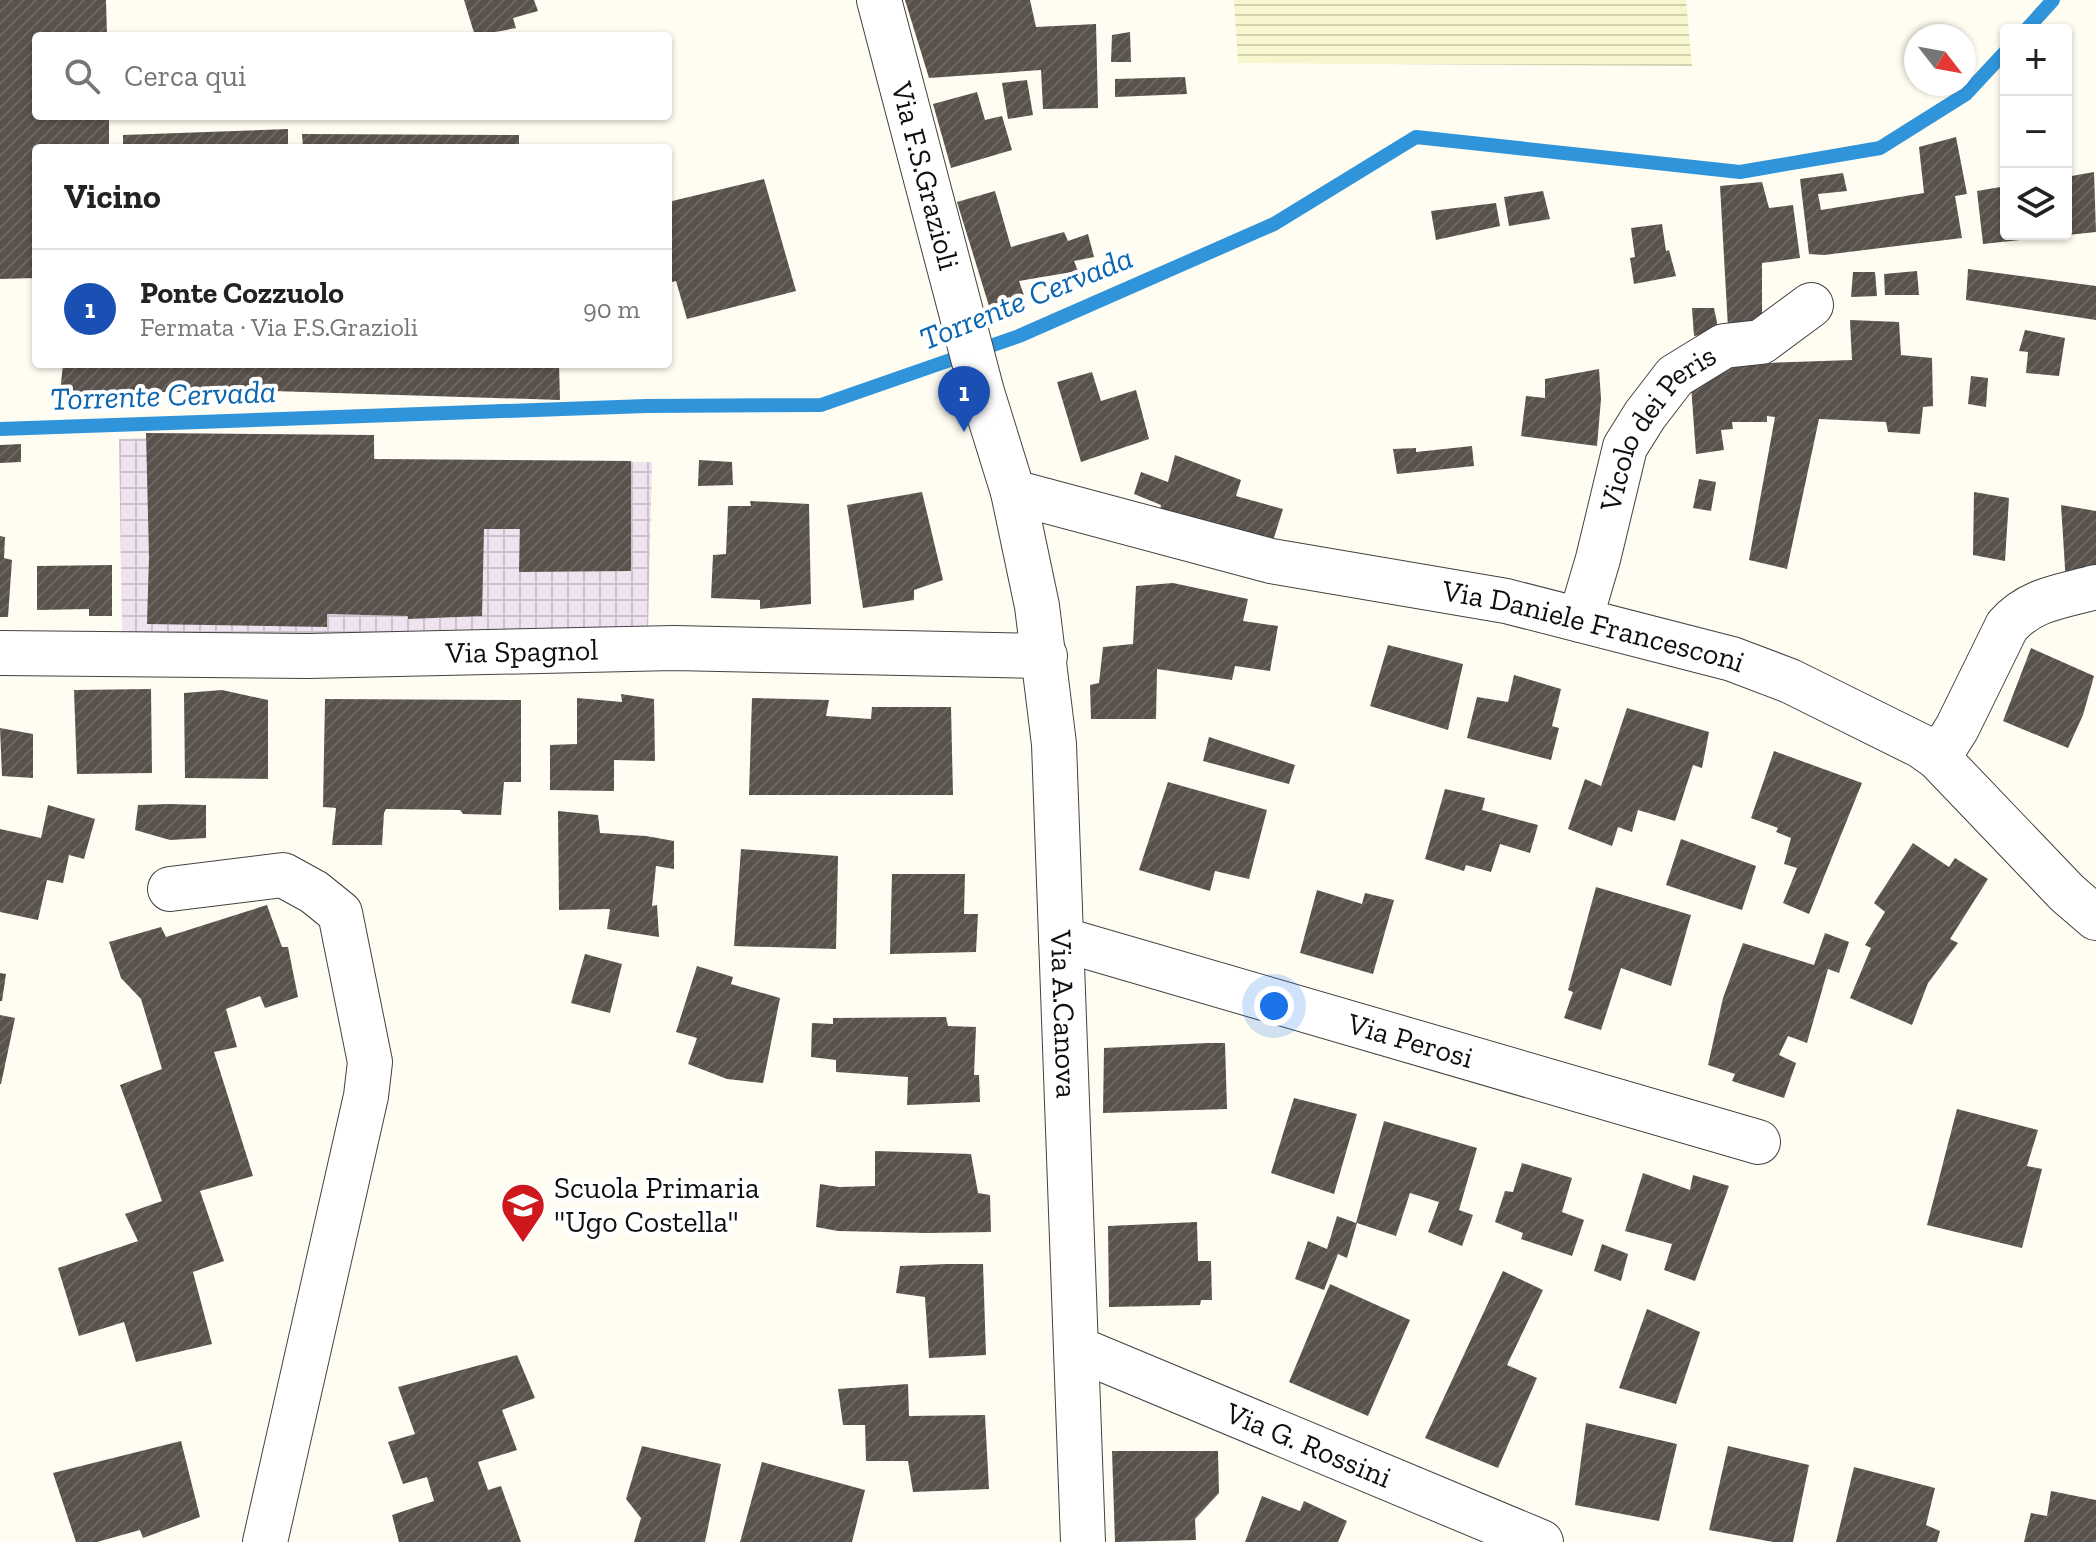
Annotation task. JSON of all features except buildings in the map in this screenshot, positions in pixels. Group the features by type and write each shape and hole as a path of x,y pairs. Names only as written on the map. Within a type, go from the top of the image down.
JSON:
{"street":[{"name":"Via F.S.Grazioli","path":"879,0 982,392 1013,492"},
{"name":"Vicolo dei Peris","path":"1580,620 1625,447 1645,415 1675,376 1724,346 1761,342 1811,305"},
{"name":"Via Daniele Francesconi","path":"1013,492 1271,561 1506,601 1763,669 1901,734 1938,758 2067,893 2096,918"},
{"name":"Via A.Canova","path":"1013,492 1045,656 1054,744 1083,1542"},
{"path":"1938,758 1957,728 2007,626 2016,616 2032,605 2096,587"},
{"name":"Via Spagnol","path":"0,653 308,656 674,648 1045,656"},
{"path":"170,889 283,875 314,892 340,913 370,1062 366,1096 265,1542"},
{"name":"Via Perosi","path":"1061,939 1758,1142"},
{"name":"Via G. Rossini","path":"1076,1348 1541,1542"}],"shaded area":[{"path":"1234,0 1686,0 1692,66 1238,63"},
{"path":"146,433 374,435 375,459 652,462 648,632 122,634 119,439 146,438"}],"waterway":[{"name":"Torrente Cervada","path":"2031,24 2053,0"},
{"name":"Torrente Cervada","path":"0,429 646,406 821,405 1019,336 1274,224 1416,137 1740,172 1880,148 1966,94 2000,57"}],"place":[{"name":"Ponte Cozzuolo","path":"964,432"},
{"name":"Scuola Primaria \"Ugo Costella\"","path":"523,1244"}]}
